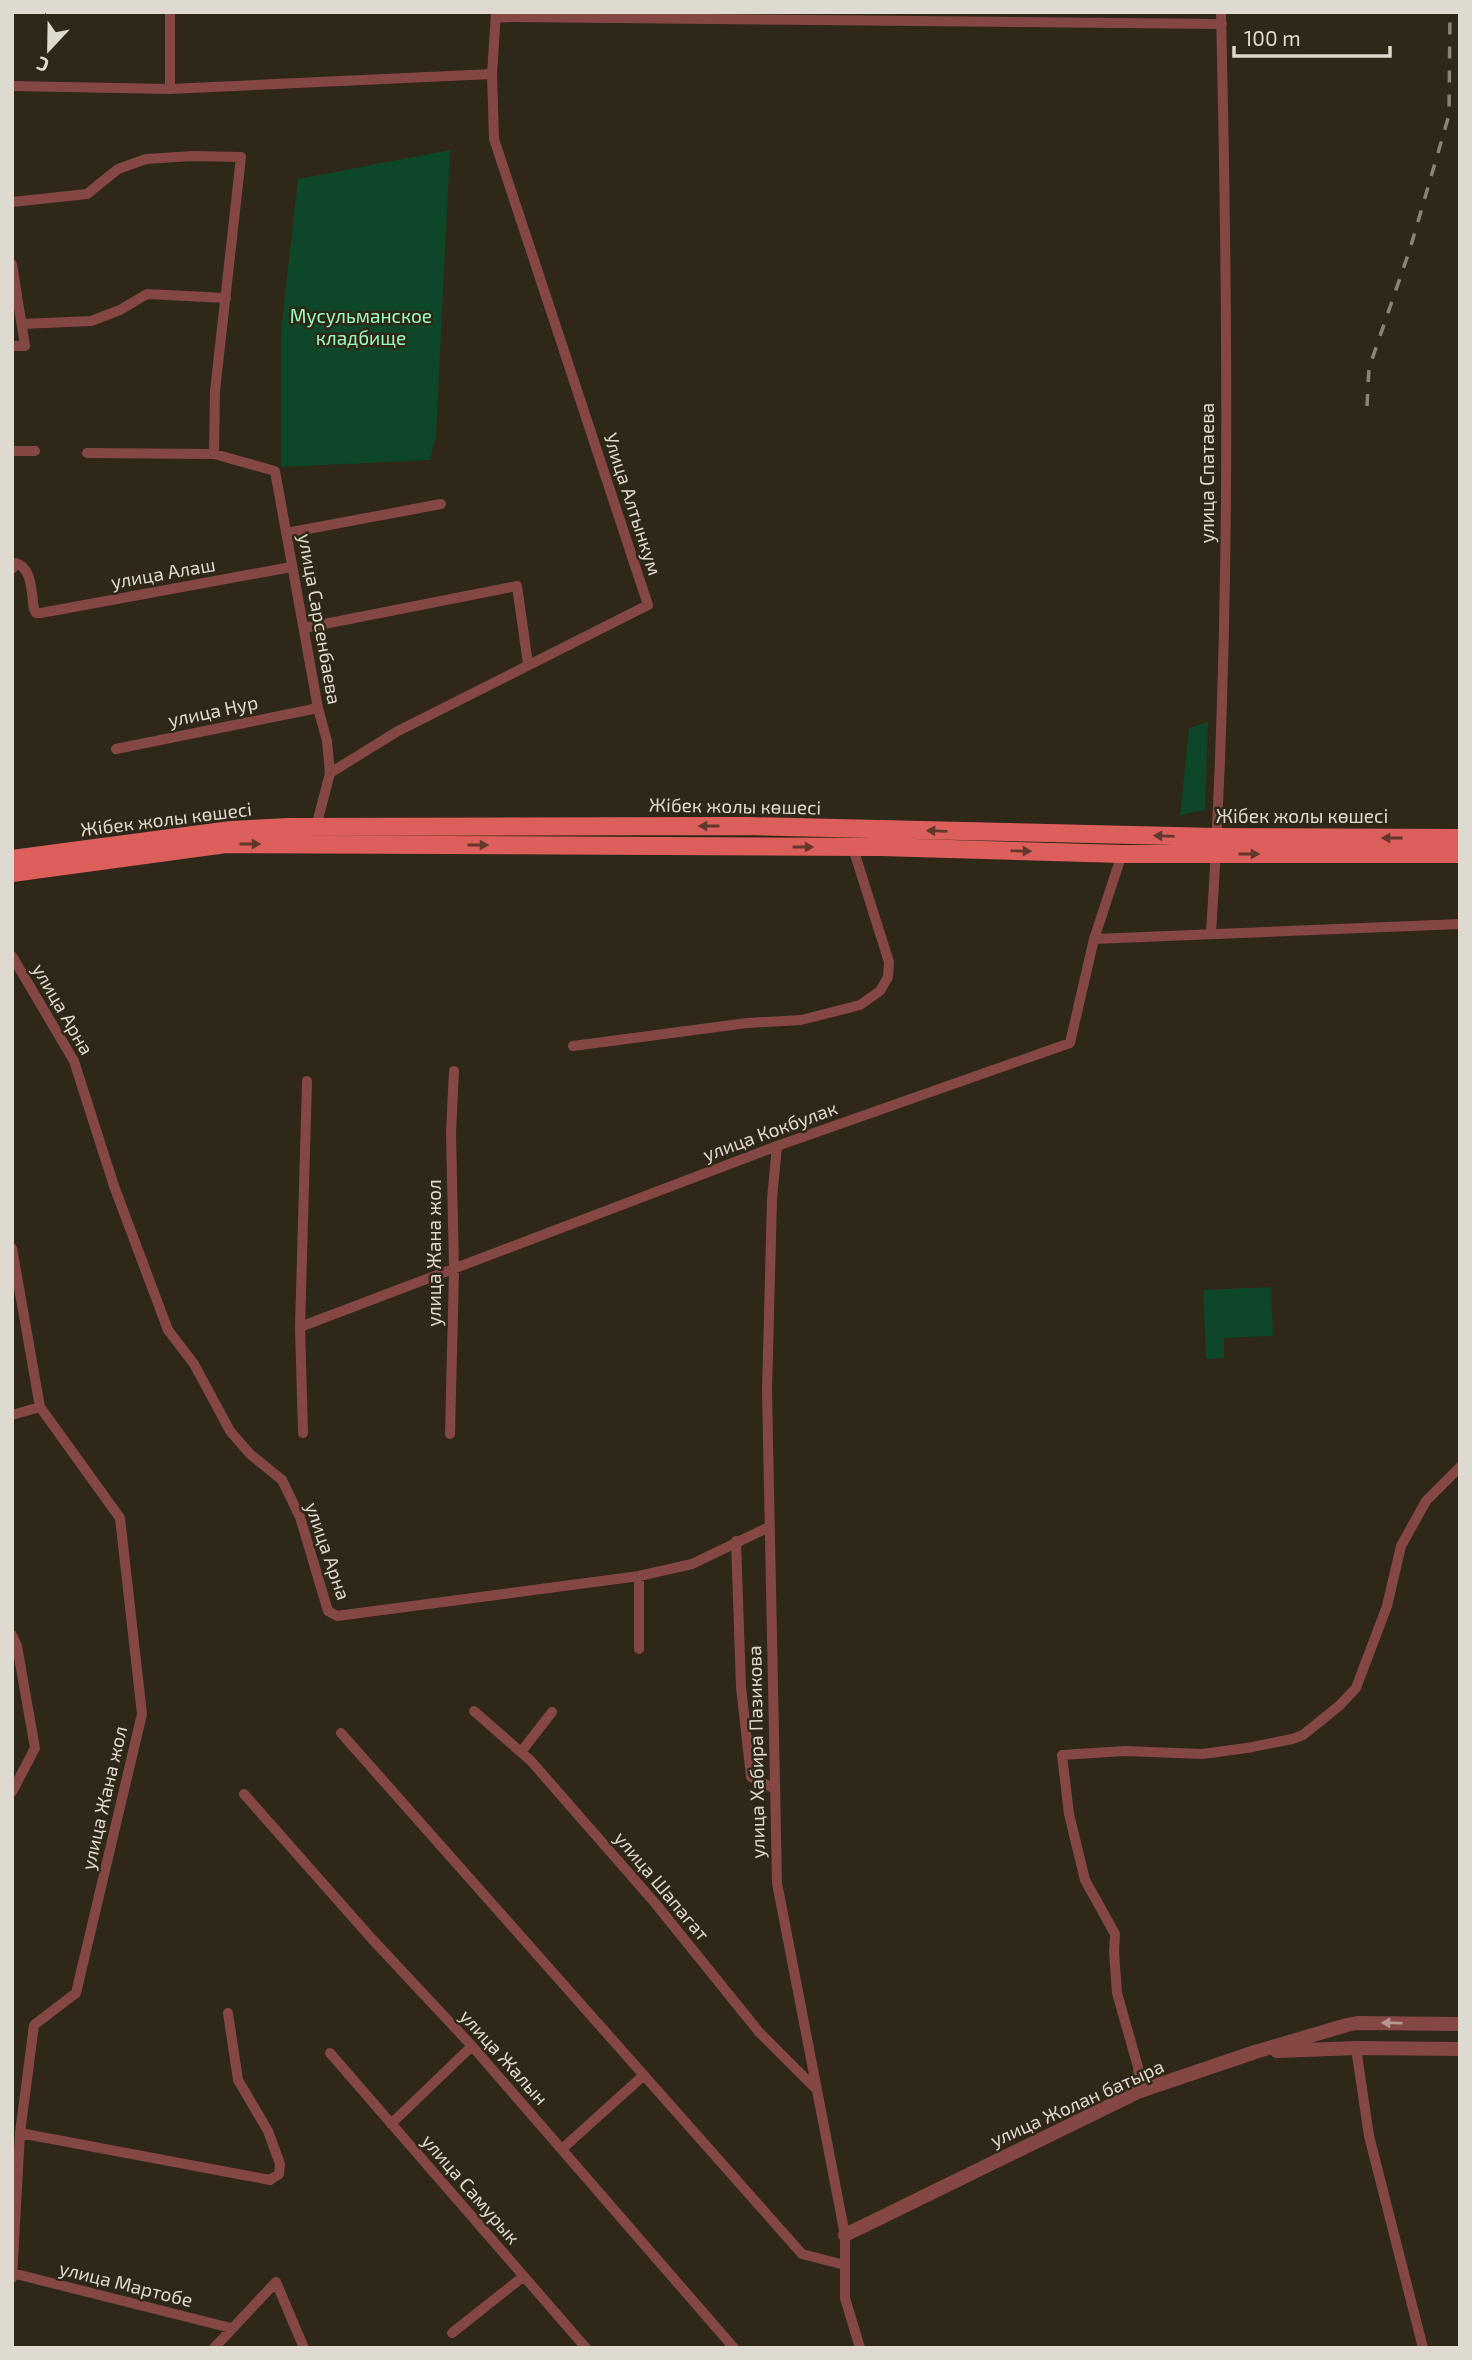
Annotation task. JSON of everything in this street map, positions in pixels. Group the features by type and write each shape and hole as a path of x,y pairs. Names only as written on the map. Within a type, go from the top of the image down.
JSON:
{"main road":[{"name":"Жібек жолы көшесі","path":"12,859 231,830 316,827 746,826 1460,854"},
{"name":"Жібек жолы көшесі","path":"12,873 226,844 853,848 1122,853 1216,845 1460,838"}],"street":[{"path":"170,12 170,89"},
{"path":"496,14 1221,18"},
{"name":"Улица Алтынкум","path":"330,773 398,731 648,605 495,139 492,74 496,14"},
{"name":"улица Спатаева","path":"1211,933 1224,560 1225,334 1221,18"},
{"path":"12,86 170,89 492,74"},
{"path":"12,202 87,194 118,169 146,159 193,156 241,158 215,391 214,454 87,453"},
{"path":"12,264 25,346 12,346"},
{"path":"22,324 91,321 120,310 147,294 226,298"},
{"path":"12,451 35,451"},
{"name":"улица Сарсенбаева","path":"214,454 275,471 318,708 327,741 330,773"},
{"path":"286,533 441,504"},
{"name":"улица Алаш","path":"12,569 15,563 28,571 34,609 41,613 291,567"},
{"path":"304,628 517,586 528,664"},
{"name":"улица Нур","path":"116,749 318,708"},
{"path":"316,827 330,773"},
{"path":"573,1046 747,1023 801,1020 860,1004 880,991 888,977 889,962 853,848"},
{"name":"улица Кокбулак","path":"300,1327 777,1146 1070,1042 1094,939 1122,853"},
{"path":"1094,939 1460,924"},
{"name":"улица Арна","path":"12,956 74,1061 114,1186 168,1330 194,1364 230,1431 250,1454 282,1480 300,1517 328,1611 337,1616 639,1576 692,1564 769,1527"},
{"name":"улица Жана жол","path":"450,1434 454,1270 451,1132 454,1071"},
{"path":"303,1433 300,1327 307,1081"},
{"name":"улица Хабира Пазикова","path":"777,1146 772,1199 767,1391 777,1883 845,2235 845,2298 860,2348"},
{"name":"улица Жана жол","path":"12,1248 40,1407 120,1518 142,1714 76,1993 34,2025 20,2133 13,2275"},
{"path":"12,1415 40,1407"},
{"path":"1140,2091 1138,2067 1117,1993 1115,1934 1085,1880 1079,1861 1069,1814 1062,1755 1125,1751 1202,1754 1269,1744 1303,1735 1339,1706 1356,1688 1387,1606 1401,1546 1426,1501 1460,1467"},
{"path":"736,1541 741,1677 751,1777 775,1789"},
{"path":"639,1576 639,1649"},
{"path":"12,1635 17,1646 35,1748 12,1792"},
{"name":"улица Шапагат","path":"474,1711 521,1752 655,1903 759,2032 816,2089"},
{"path":"521,1752 552,1712"},
{"path":"341,1733 802,2254 845,2265"},
{"name":"улица Жалын","path":"244,1794 372,1939 472,2046 727,2346"},
{"path":"20,2133 270,2180 279,2174 280,2164 268,2131 239,2080 228,2012"},
{"name":"улица Жолан батыра","path":"845,2235 1140,2091 1255,2052 1357,2023 1460,2024"},
{"path":"391,2124 472,2046"},
{"path":"1255,2052 1356,2048 1460,2049"},
{"path":"1356,2048 1368,2136 1423,2348"},
{"name":"улица Самурык","path":"330,2053 583,2347"},
{"path":"562,2149 644,2075"},
{"name":"улица Мартобе","path":"13,2275 231,2328"},
{"path":"453,2333 524,2276"},
{"path":"214,2348 276,2282 304,2348"}],"green space":[{"name":"Мусульманское кладбище","path":"450,150 436,435 430,460 281,467 281,331 298,179"},
{"path":"1208,722 1205,810 1180,815 1189,728"},
{"path":"1271,1287 1273,1336 1224,1338 1224,1358 1206,1359 1203,1290"}],"railway":[{"path":"1367,406 1369,368 1410,249 1449,115 1450,12"}]}
